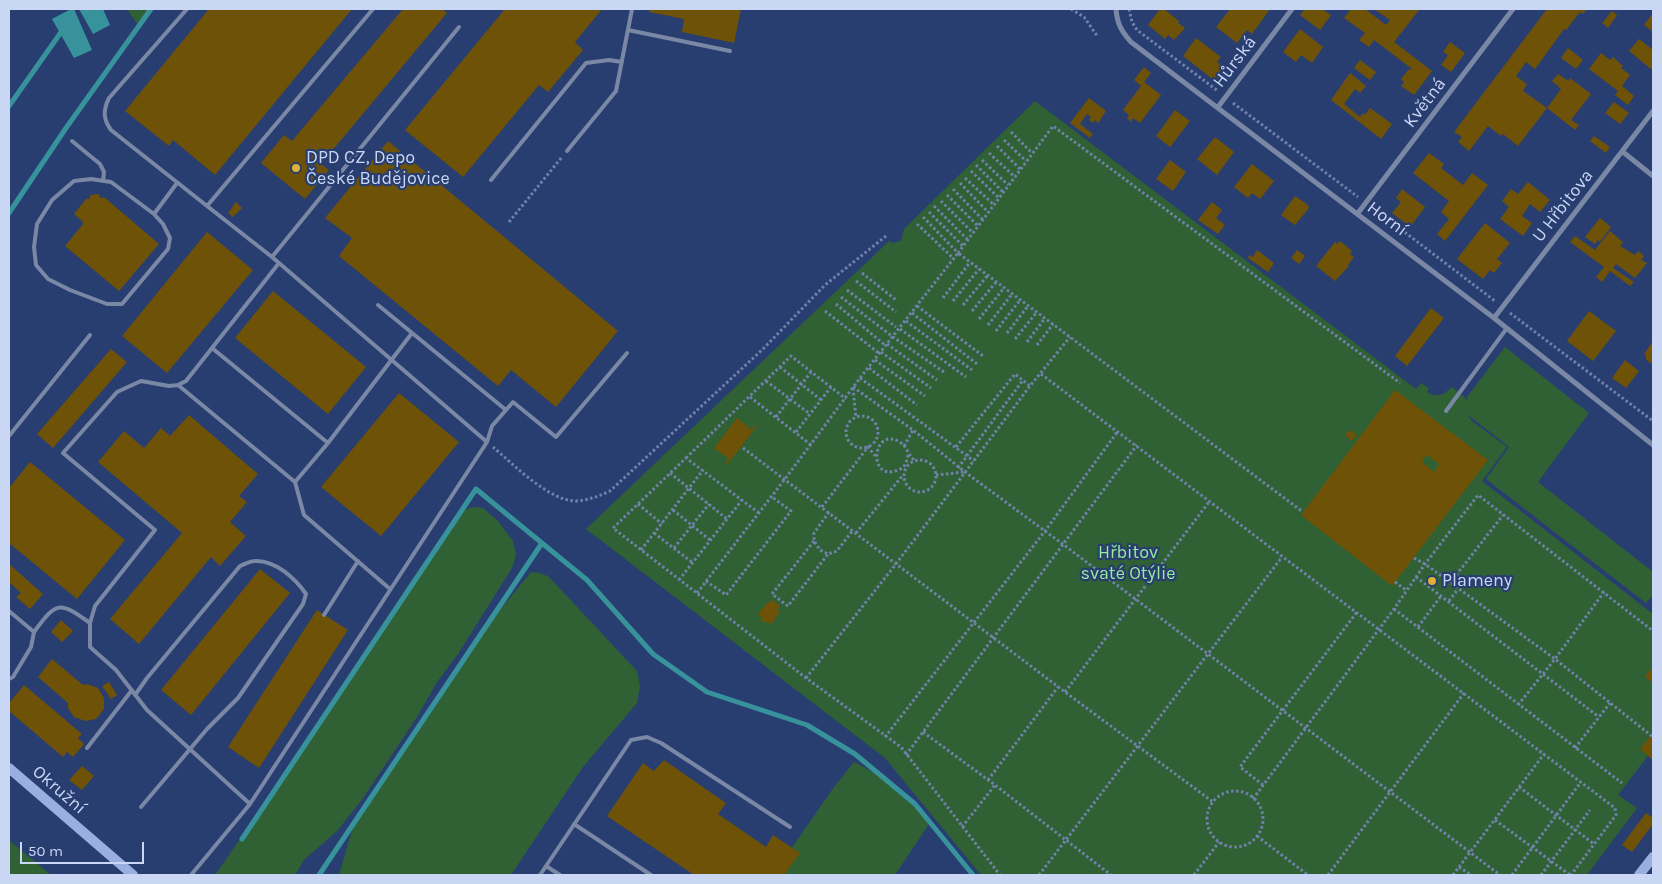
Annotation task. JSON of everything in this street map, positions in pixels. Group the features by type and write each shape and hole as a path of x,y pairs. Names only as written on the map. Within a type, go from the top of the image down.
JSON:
{"main road":[{"name":"Okružní","path":"9,768 133,875"},
{"path":"1639,875 1653,857"}],"street":[{"name":"Horní","path":"1116,9 1121,31 1131,42 1507,328 1628,423 1653,445"},
{"name":"Hůrská","path":"1218,107 1292,9"},
{"name":"Květná","path":"1358,213 1513,9"},
{"name":"U Hřbitova","path":"1494,318 1653,111"},
{"path":"1623,152 1653,176"}],"lane":[{"path":"187,9 109,98 105,105 104,116 106,123 111,130 272,257 487,442"},
{"path":"207,206 373,9"},
{"path":"567,151 616,91 632,9"},
{"path":"272,257 459,27"},
{"path":"628,30 730,51"},
{"path":"491,180 586,62 609,60 622,62"},
{"path":"72,141 100,164 104,172 103,181"},
{"path":"91,179 103,181 111,182 154,214 163,224 170,238 168,249 122,304 107,304 70,290 48,279 36,265 34,247 37,224 52,200 74,181 91,179"},
{"path":"154,214 177,183"},
{"path":"250,804 147,710 116,670 90,647 90,623 95,606 154,530 63,453 117,392 141,381 169,386 178,385 186,381 279,263"},
{"path":"378,305 506,410"},
{"path":"1446,411 1507,328"},
{"path":"295,482 328,443 412,333"},
{"path":"9,436 90,335"},
{"path":"212,348 328,443"},
{"path":"191,875 250,804 487,442 492,426 513,402 556,437 627,353"},
{"path":"178,385 295,482 304,515 390,589"},
{"path":"135,695 240,566 252,560 264,561 284,571 299,584 306,594 302,604 238,698 207,729 142,807"},
{"path":"324,615 358,561"},
{"path":"9,679 13,677 31,648 34,632 50,610 60,606 70,609 90,623"},
{"path":"9,611 34,632"},
{"path":"87,748 132,690"},
{"path":"540,875 631,740 647,737 661,743 790,827"},
{"path":"574,824 651,875"},
{"path":"546,866 560,875"}],"path":[{"path":"1071,9 1084,17 1098,37"},
{"path":"1129,9 1132,22 1137,30 1653,421"},
{"path":"697,594 846,399 853,387 881,353 898,328 906,321 954,259 1053,126 1400,383"},
{"path":"1011,132 1032,153"},
{"path":"1004,140 1026,161"},
{"path":"997,146 1020,169"},
{"path":"509,222 567,151"},
{"path":"989,153 1015,177"},
{"path":"982,160 1008,185"},
{"path":"976,165 1003,192"},
{"path":"971,171 999,198"},
{"path":"965,178 994,205"},
{"path":"960,183 988,212"},
{"path":"953,189 983,220"},
{"path":"947,194 978,226"},
{"path":"942,201 973,233"},
{"path":"934,206 968,240"},
{"path":"929,212 963,246"},
{"path":"922,217 958,253 1303,512"},
{"path":"917,224 954,259"},
{"path":"487,442 537,483 561,498 575,501 590,499 610,491 763,349 824,286 886,236"},
{"path":"942,298 970,262"},
{"path":"953,301 979,268"},
{"path":"862,273 896,300"},
{"path":"963,305 988,275"},
{"path":"856,281 896,312"},
{"path":"972,311 996,282"},
{"path":"979,319 1004,288"},
{"path":"847,290 966,378"},
{"path":"988,325 1012,294"},
{"path":"840,297 944,372"},
{"path":"996,331 1020,300"},
{"path":"836,304 887,345 937,380"},
{"path":"917,306 983,356"},
{"path":"1007,333 1028,306"},
{"path":"825,311 931,388"},
{"path":"1016,339 1037,312"},
{"path":"912,313 977,364"},
{"path":"1027,342 1045,318"},
{"path":"906,321 972,370"},
{"path":"1037,345 1053,324"},
{"path":"806,678 896,564 1030,386 1070,337"},
{"path":"846,399 791,356 613,528 806,678 901,747 1000,875"},
{"path":"875,360 925,396"},
{"path":"780,368 821,400"},
{"path":"869,368 918,405"},
{"path":"776,417 811,372"},
{"path":"956,447 1015,374 1030,386"},
{"path":"1041,374 1615,808 1616,816 1570,875 1495,820"},
{"path":"860,378 974,461"},
{"path":"958,468 1022,380"},
{"path":"766,381 810,414"},
{"path":"796,432 831,387"},
{"path":"853,387 856,418"},
{"path":"853,387 913,430 958,468 1064,545 1500,875"},
{"path":"750,397 811,445"},
{"path":"822,507 877,437 878,432 874,422 866,417 856,418 846,428 847,438 853,446 858,448 868,447"},
{"path":"904,446 913,430"},
{"path":"885,737 1118,431"},
{"path":"877,437 886,441 896,440 904,446 908,455 915,461"},
{"path":"876,457 878,447 886,441"},
{"path":"906,754 995,638 1137,445"},
{"path":"856,533 904,476 907,467 915,461 924,460 929,462 936,470 936,475 934,484 926,491 922,492 912,489 908,486 904,476 898,471 883,469 868,447"},
{"path":"743,448 1213,802"},
{"path":"898,471 905,464 908,455"},
{"path":"686,458 759,513"},
{"path":"641,550 703,470"},
{"path":"936,475 965,472"},
{"path":"670,473 727,519"},
{"path":"1253,798 1478,495 1653,631"},
{"path":"706,581 726,596 791,511 772,497"},
{"path":"679,580 742,500"},
{"path":"1065,692 1209,502"},
{"path":"638,504 662,524"},
{"path":"674,548 709,504"},
{"path":"673,510 710,540"},
{"path":"828,554 820,550 814,542 814,533 829,512"},
{"path":"1450,583 1503,515"},
{"path":"814,542 772,594 788,606 828,554 837,551 853,530"},
{"path":"654,533 693,563"},
{"path":"1038,875 1282,556"},
{"path":"1414,558 1425,564 1555,659 1653,737"},
{"path":"1416,577 1599,717"},
{"path":"1395,582 1406,590"},
{"path":"1449,601 1458,589"},
{"path":"1518,704 1555,659 1604,592"},
{"path":"1418,627 1441,596"},
{"path":"1394,609 1622,783"},
{"path":"1264,785 1240,766 1356,612"},
{"path":"988,780 1058,686"},
{"path":"1328,875 1464,693"},
{"path":"1575,748 1610,703"},
{"path":"923,732 1111,875"},
{"path":"1453,875 1544,754"},
{"path":"1512,875 1581,782"},
{"path":"962,827 995,785"},
{"path":"1519,787 1594,844"},
{"path":"1230,792 1244,793 1253,798 1261,810 1263,820 1261,830 1257,836 1248,844 1238,847 1228,847 1219,842 1210,831 1207,822 1208,812 1213,802 1220,796 1230,792"},
{"path":"1541,875 1590,810"},
{"path":"1257,836 1308,875"},
{"path":"1194,875 1219,842"},
{"path":"1459,867 1471,875"}],"green space":[{"path":"127,9 150,9 138,25"},
{"name":"Hřbitov svaté Otýlie","path":"1035,101 1416,389 1421,383 1429,388 1427,392 1437,395 1443,394 1452,387 1468,400 1467,397 1505,347 1589,413 1538,482 1653,572 1653,595 1646,603 1486,479 1509,447 1467,414 1472,421 1507,447 1482,481 1653,614 1653,749 1618,795 1637,808 1587,875 981,875 885,758 586,529 889,241 892,243 901,241 904,229"},
{"path":"472,507 483,508 498,521 513,541 516,555 512,568 361,801 337,831 304,860 295,875 215,875 414,577 462,511"},
{"path":"531,572 549,577 637,671 640,686 637,703 583,767 511,875 339,875 352,830 379,783 429,716 490,622"},
{"path":"854,762 876,774 905,795 922,813 929,824 895,875 773,875 834,787"},
{"path":"9,840 51,875 9,875"}],"shaded area":[{"path":"74,9 92,50 74,58 52,19"},
{"path":"79,9 103,9 110,25 93,34"}],"building":[{"path":"209,9 352,9 215,175 173,140 169,146 125,111"},
{"path":"403,9 442,9 447,13 321,164 329,170 305,199 261,163 284,135 292,141"},
{"path":"505,9 602,9 575,42 583,50 548,92 539,85 463,177 405,130"},
{"path":"650,9 741,9 734,43 682,32 684,19 649,12"},
{"path":"1160,9 1164,9 1185,28 1174,40 1168,35 1165,39 1148,25"},
{"path":"1230,9 1270,9 1252,34 1247,30 1237,43 1216,27"},
{"path":"1305,9 1322,9 1331,15 1320,30 1300,15"},
{"path":"1351,9 1365,9 1386,25 1390,20 1374,9 1419,10 1394,42 1432,71 1414,95 1401,86 1404,82 1401,79 1409,69 1412,69 1374,40 1369,47 1359,40 1365,33 1344,18"},
{"path":"1547,9 1587,9 1583,14 1580,12 1566,30 1564,29 1535,69 1526,62 1516,76 1527,84 1523,91 1547,108 1518,146 1503,134 1501,136 1488,126 1469,151 1458,142 1462,137 1454,132"},
{"path":"1612,11 1617,15 1608,28 1602,23"},
{"path":"1653,13 1653,32 1644,25"},
{"path":"1300,29 1323,47 1312,63 1301,55 1296,62 1283,52"},
{"path":"1196,38 1221,57 1217,62 1225,68 1215,81 1183,56"},
{"path":"1639,39 1653,50 1653,66 1651,69 1629,51"},
{"path":"1450,42 1465,53 1451,72 1441,65 1448,55 1443,52"},
{"path":"1568,48 1583,60 1576,69 1561,58"},
{"path":"1601,53 1610,60 1613,57 1623,66 1621,68 1630,75 1622,86 1634,96 1628,105 1615,95 1618,91 1589,69"},
{"path":"1360,60 1376,72 1370,80 1354,68"},
{"path":"1144,67 1151,73 1144,82 1161,95 1140,123 1133,118 1131,122 1127,118 1129,115 1123,110 1141,86 1134,80"},
{"path":"1350,73 1366,86 1360,93 1355,89 1344,104 1360,117 1363,113 1365,115 1370,108 1392,124 1381,139 1331,100"},
{"path":"1558,74 1568,81 1570,78 1591,94 1571,120 1579,125 1575,130 1547,108 1561,89 1552,81"},
{"path":"1089,98 1106,111 1098,123 1095,120 1093,123 1089,120 1091,117 1087,114 1080,124 1093,134 1090,138 1070,123"},
{"path":"1614,102 1629,113 1620,124 1605,113"},
{"path":"1175,110 1190,121 1170,147 1156,136"},
{"path":"1594,136 1610,147 1606,153 1590,141"},
{"path":"1215,137 1234,152 1217,175 1197,159"},
{"path":"388,141 618,331 556,407 511,370 498,386 339,256 352,238 325,218"},
{"path":"1429,153 1444,164 1441,168 1463,185 1472,173 1488,185 1445,241 1437,234 1449,219 1441,212 1449,201 1413,173"},
{"path":"1170,160 1186,172 1173,191 1156,179"},
{"path":"1252,164 1274,181 1260,199 1252,193 1248,198 1234,187"},
{"path":"1528,182 1550,200 1540,212 1530,204 1522,216 1532,223 1523,236 1500,219 1509,207 1502,201 1511,189 1518,194"},
{"path":"1402,189 1425,207 1410,227 1392,213 1401,202 1396,198"},
{"path":"99,194 100,198 104,197 159,244 119,291 65,246 83,224 74,214 86,199 90,199 90,195"},
{"path":"1295,196 1308,205 1309,208 1295,225 1281,215"},
{"path":"236,202 242,208 233,217 228,213"},
{"path":"1212,202 1222,210 1216,218 1225,225 1218,234 1198,220"},
{"path":"1600,218 1611,227 1600,242 1598,240 1595,244 1585,237"},
{"path":"1485,223 1510,243 1497,259 1502,263 1494,273 1490,270 1483,279 1457,259"},
{"path":"1610,231 1623,242 1620,246 1635,255 1638,251 1644,256 1641,260 1647,263 1635,278 1616,264 1613,268 1634,282 1630,286 1610,271 1602,282 1596,277 1604,267 1570,242 1575,236 1595,250"},
{"path":"207,232 253,270 167,373 122,336"},
{"path":"1340,241 1352,251 1350,254 1354,257 1349,266 1335,281 1316,266 1335,242 1337,244"},
{"path":"1257,250 1274,263 1268,272 1248,258 1249,255 1253,257"},
{"path":"1297,250 1305,256 1299,264 1291,258"},
{"path":"273,291 366,367 328,414 235,338"},
{"path":"1431,308 1444,318 1407,366 1395,356"},
{"path":"1589,311 1616,331 1593,361 1567,341"},
{"path":"1653,341 1653,362 1650,363 1644,354"},
{"path":"111,349 127,362 53,448 37,434"},
{"path":"1625,360 1639,371 1626,388 1612,378"},
{"path":"1395,390 1488,460 1392,586 1301,515","holes":["1427,455 1439,464 1434,472 1422,462"]},
{"path":"399,393 459,442 381,536 321,487"},
{"path":"189,415 258,474 239,496 247,502 230,522 246,536 220,566 211,557 139,644 110,619 182,533 98,462 124,431 144,448 161,428 170,436"},
{"path":"737,418 752,430 755,425 757,426 727,465 725,464 729,459 714,448"},
{"path":"1349,430 1357,435 1352,441 1345,435"},
{"path":"30,462 125,540 77,599 9,543 9,488"},
{"path":"9,564 43,594 30,609 16,597 21,593 9,582"},
{"path":"260,569 290,593 191,715 161,690"},
{"path":"772,600 780,606 777,610 780,612 771,624 762,622 758,614"},
{"path":"317,610 348,630 259,768 228,747"},
{"path":"61,620 73,631 62,642 51,632"},
{"path":"52,659 83,685 87,684 98,688 104,698 104,709 96,719 85,721 74,717 68,708 68,703 38,677"},
{"path":"1653,666 1653,683 1645,677"},
{"path":"109,682 117,695 111,699 102,686"},
{"path":"24,685 82,734 78,738 84,744 73,757 67,752 63,757 9,711 9,703"},
{"path":"1653,733 1653,760 1640,749"},
{"path":"664,760 726,803 718,814 766,847 773,835 800,853 784,875 694,875 607,816 643,763 654,771"},
{"path":"82,766 94,776 82,790 69,780"},
{"path":"1646,813 1653,818 1653,824 1632,852 1622,845"}],"waterway":[{"path":"9,213 66,128 151,9"},
{"path":"9,106 64,28"},
{"path":"242,839 476,489 587,580 653,654 707,692 807,725 855,754 915,804 973,875"},
{"path":"319,875 542,543"}],"place":[{"name":"DPD CZ, Depo České Budějovice","path":"296,168"},
{"name":"Plameny","path":"1432,581"}]}
